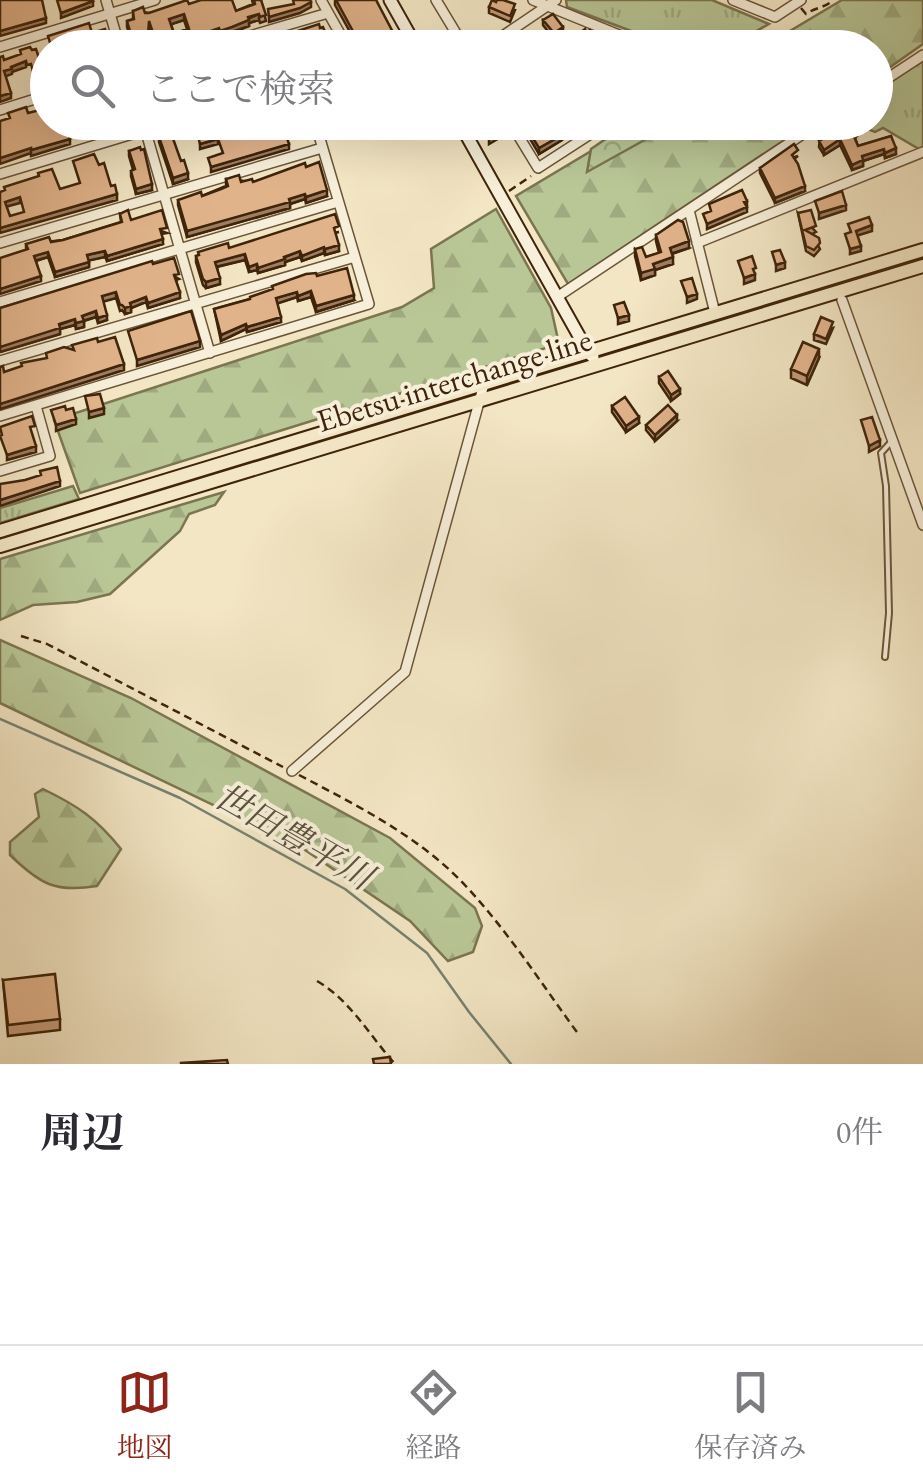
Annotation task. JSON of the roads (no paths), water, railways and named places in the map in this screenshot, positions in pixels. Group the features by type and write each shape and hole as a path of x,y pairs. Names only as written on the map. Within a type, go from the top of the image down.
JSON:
{"main road":[{"name":"Ebetsu interchange line","path":"0,531 923,250"},
{"name":"Ebetsu interchange line","path":"0,546 478,401 602,369 923,266"}],"street":[{"path":"106,0 115,30"},
{"path":"55,30 155,0"},
{"path":"321,0 338,30"},
{"path":"390,0 407,30"},
{"path":"436,0 454,30"},
{"path":"533,0 552,3 609,30"},
{"path":"732,0 774,17 800,3"},
{"path":"512,30 552,3"},
{"path":"270,30 328,13"},
{"path":"0,46 30,37"},
{"path":"893,75 923,55"},
{"path":"0,110 30,101"},
{"path":"0,174 102,140"},
{"path":"148,140 210,353"},
{"path":"0,416 369,304 320,140"},
{"path":"469,140 588,352 602,369"},
{"path":"521,140 538,168 581,140"},
{"path":"557,297 794,140"},
{"path":"0,243 322,148"},
{"path":"698,244 923,152"},
{"path":"0,302 338,202"},
{"path":"689,210 715,314"},
{"path":"0,361 355,256"},
{"path":"842,300 923,525"},
{"path":"292,772 405,672 484,384"},
{"path":"0,471 50,456 36,406"}],"lane":[{"path":"885,658 889,613 886,486 880,453 893,440"}],"waterway":[{"name":"世田豊平川","path":"0,719 180,798 345,889 427,953 511,1064"}]}
